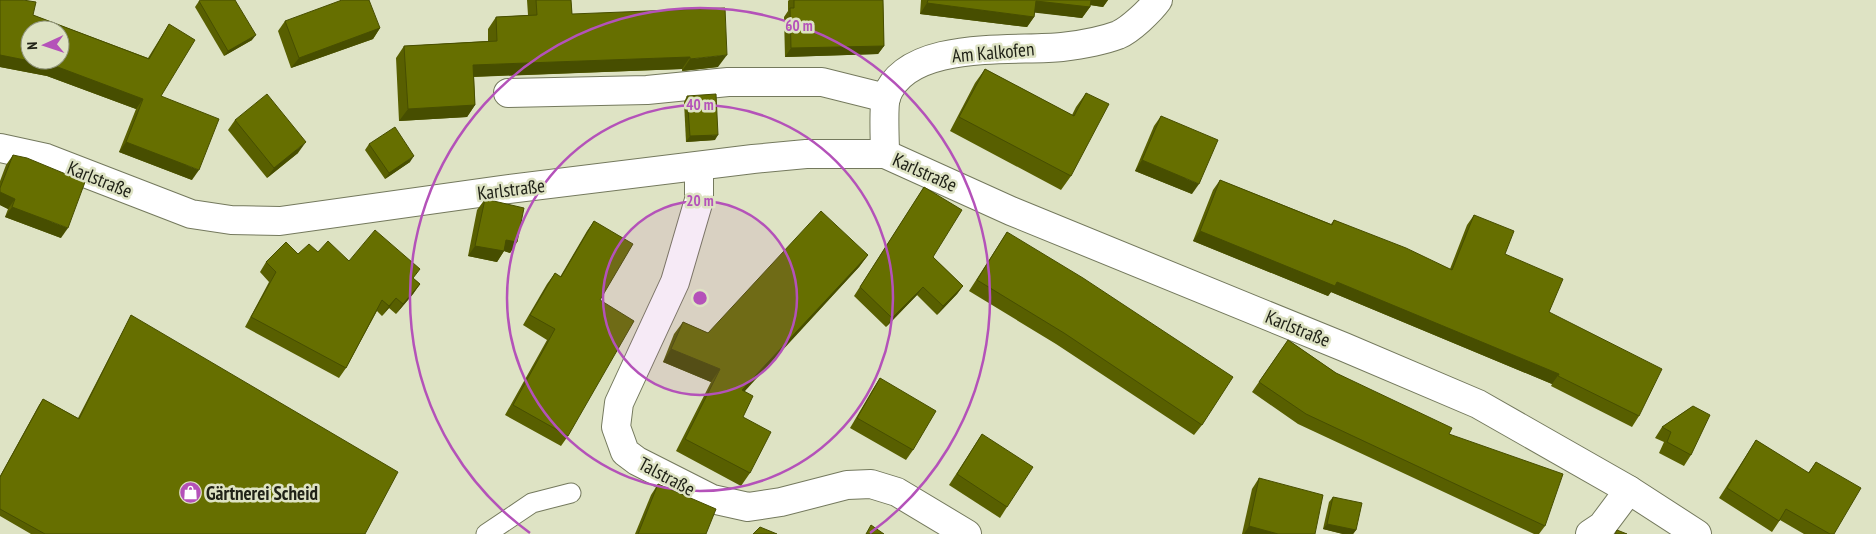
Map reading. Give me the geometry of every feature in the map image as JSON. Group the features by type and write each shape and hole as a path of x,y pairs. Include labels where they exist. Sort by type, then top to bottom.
{"street":[{"name":"Am Kalkofen","path":"886,98 904,72 934,57 988,50 1064,47 1119,34 1151,9 1158,0"},
{"path":"508,94 647,90 728,82 822,82 886,98 885,154"},
{"name":"Karlstraße","path":"0,148 46,158 191,214 231,220 280,221 502,190 806,154 885,154 1011,211 1478,404 1629,490 1697,534"},
{"name":"Talstraße","path":"699,167 699,200 675,282 619,403 616,427 626,452 637,461 712,499 748,507 781,502 847,485 871,484 897,492 967,534"},
{"path":"1590,534 1602,526 1629,490"}],"lane":[{"path":"486,534 532,503 571,494"}],"building":[{"path":"0,0 36,2 33,15 46,20 20,20 20,59 0,55"},
{"path":"235,0 256,35 228,51 199,1"},
{"path":"342,0 369,0 380,28 299,58 285,21"},
{"path":"536,0 571,0 572,14 725,8 727,55 690,59 690,57 473,65 475,105 408,109 404,46 497,41 496,17 537,15"},
{"path":"794,0 883,0 884,46 791,48 790,8 794,8"},
{"path":"928,0 1091,0 1090,7 1036,1 1034,17 927,3"},
{"path":"169,24 195,40 161,96 219,119 199,170 126,142 143,99 66,70 70,70 70,29 149,59"},
{"path":"985,69 1074,116 1086,93 1109,104 1071,176 959,117"},
{"path":"267,94 306,142 274,168 235,120"},
{"path":"716,94 718,135 690,136 687,96"},
{"path":"1161,116 1218,140 1199,184 1142,160"},
{"path":"395,127 414,156 389,173 369,144"},
{"path":"13,155 27,158 85,182 68,228 12,207 15,199 0,192"},
{"path":"1220,180 1332,225 1334,220 1406,248 1452,270 1474,215 1514,231 1505,254 1563,279 1549,312 1662,369 1639,416 1558,376 1559,374 1337,282 1335,286 1200,231"},
{"path":"924,187 962,210 933,257 963,286 943,306 923,287 892,318 860,287"},
{"path":"485,199 524,208 517,242 506,240 504,251 475,246"},
{"path":"821,211 868,255 742,390 753,396 743,417 771,432 750,473 685,439 720,369 671,349 683,322 708,333"},
{"path":"594,221 633,244 600,300 634,321 568,436 513,405 555,329 530,315 555,273 561,277"},
{"path":"375,230 420,269 413,278 420,284 403,304 396,298 389,306 382,300 346,368 251,317 276,272 266,262 286,242 298,254 309,244 318,252 328,241 349,261"},
{"path":"1007,232 1083,278 1233,377 1202,425 1064,333 977,280"},
{"path":"131,315 398,472 365,534 45,534 0,509 0,477 43,399 79,419"},
{"path":"1288,340 1336,373 1452,428 1449,434 1563,474 1545,526 1306,414 1259,382"},
{"path":"880,378 936,411 913,450 857,418"},
{"path":"1693,406 1710,415 1691,455 1667,442 1671,432 1662,427"},
{"path":"982,434 1033,467 1007,507 957,474"},
{"path":"1756,440 1809,473 1816,462 1861,488 1834,534 1830,534 1786,509 1779,521 1727,488"},
{"path":"1259,478 1323,495 1315,534 1278,534 1249,526"},
{"path":"658,484 716,509 706,534 638,534"},
{"path":"1333,497 1362,503 1356,530 1327,524"},
{"path":"871,525 884,534 866,534"},
{"path":"760,527 777,534 753,534"},
{"path":"1617,530 1627,534 1615,534"}],"place":[{"name":"Gärtnerei Scheid","path":"190,493"}]}
